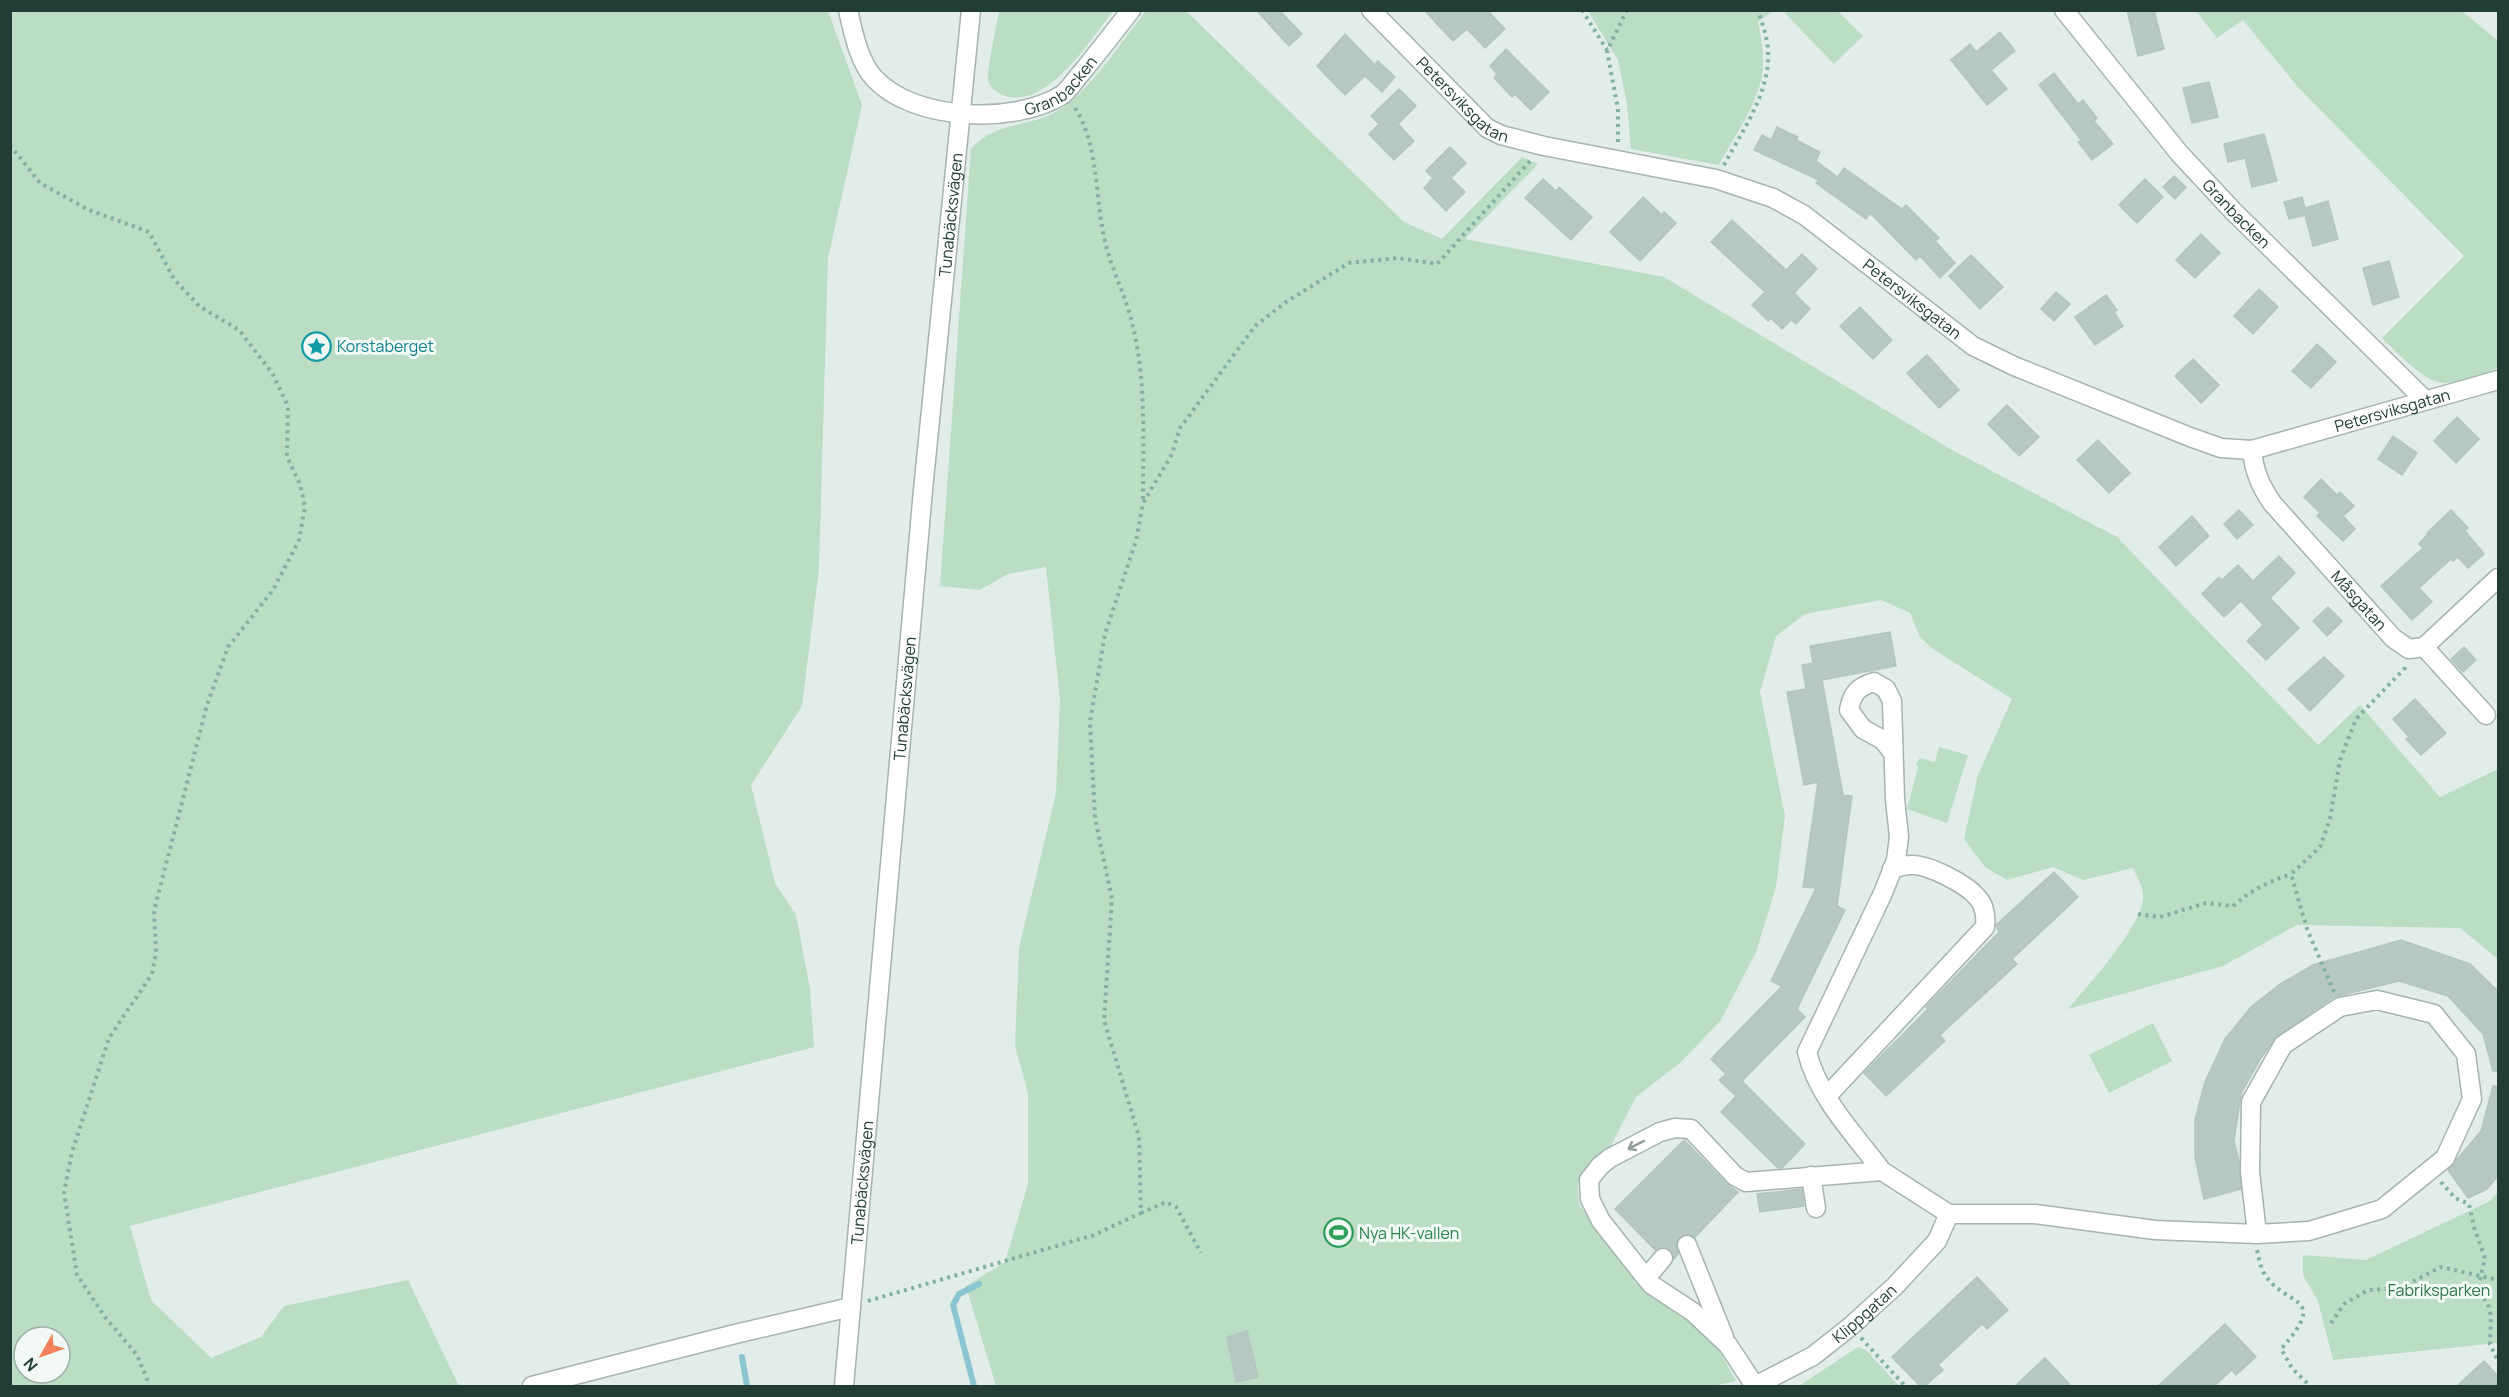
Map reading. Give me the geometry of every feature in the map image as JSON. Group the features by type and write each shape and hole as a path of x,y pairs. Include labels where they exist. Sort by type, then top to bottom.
{"street":[{"name":"Granbacken","path":"848,10 861,55 872,76 888,91 934,110 962,114 1011,112 1041,106 1064,93 1131,10"},
{"name":"Tunabäcksvägen","path":"844,1386 923,490 971,10"},
{"name":"Petersviksgatan","path":"1371,10 1487,128 1501,135 1544,146 1716,179 1773,198 1804,215 1973,346 2014,366 2221,448 2252,450 2499,380"},
{"name":"Granbacken","path":"2064,10 2178,153 2233,211 2425,400"},
{"name":"Måsgatan","path":"2252,450 2254,470 2260,487 2272,503 2393,638 2416,648 2486,715"},
{"path":"2416,648 2499,578"},
{"path":"1893,753 1899,837 1892,869 1883,893 1807,1052 1812,1071 1827,1096 1882,1171 1949,1214 2035,1214 2155,1230 2257,1234 2309,1231 2382,1209 2445,1158 2472,1099 2466,1054 2434,1014 2377,1000 2340,1007 2283,1045 2251,1102 2250,1173 2257,1234"},
{"path":"1827,1096 1985,927 1986,916 1978,897 1960,883 1938,872 1912,864 1892,869"},
{"path":"1728,1345 1693,1312 1652,1285 1601,1221 1590,1198 1589,1180 1600,1166 1610,1158 1660,1132 1675,1128 1691,1129 1735,1176 1746,1182 1882,1171"},
{"path":"1810,1176 1816,1208"},
{"name":"Klippgatan","path":"1755,1386 1813,1356 1851,1326 1895,1286 1937,1241 1949,1214"},
{"path":"1687,1245 1728,1345 1755,1386"},
{"path":"1640,1272 1663,1258"},
{"path":"532,1386 851,1307"}],"path":[{"path":"1582,10 1607,51 1618,109 1617,159"},
{"path":"1607,51 1627,10"},
{"path":"1716,179 1756,105 1766,78 1768,50 1758,10"},
{"path":"1064,93 1077,110 1088,135 1107,254 1132,327 1142,397 1143,502 1136,541 1105,634 1090,722 1095,818 1112,898 1104,1020 1139,1137 1141,1213"},
{"path":"10,145 40,183 89,210 149,232 174,279 199,306 239,330 272,373 288,406 287,457 300,484 305,507 299,540 273,590 228,647 207,705 154,911 156,952 152,974 109,1038 72,1152 64,1192 77,1275 105,1317 137,1354 147,1379 146,1386"},
{"path":"1143,502 1172,454 1180,428 1255,326 1286,302 1349,263 1398,258 1437,264 1544,146"},
{"path":"2138,914 2160,917 2206,903 2233,906 2249,892 2291,874 2320,847 2330,819 2340,760 2356,719 2405,668 2416,648"},
{"path":"2291,874 2307,929 2340,1007"},
{"path":"2433,1168 2455,1198 2469,1204 2485,1258 2479,1284 2491,1316 2490,1344 2499,1361"},
{"path":"851,1307 1094,1235 1166,1202 1176,1207 1201,1253"},
{"path":"2259,1261 2268,1278 2299,1301 2303,1311 2302,1322 2281,1350 2292,1368 2310,1386"},
{"path":"2331,1323 2344,1304 2368,1290 2400,1288 2441,1267 2499,1280"},
{"path":"1851,1326 1905,1386"}],"green space":[{"path":"999,10 1113,11 1066,70 1035,93 1019,97 1000,94 993,89 988,79"},
{"path":"1788,10 1838,11 1863,36 1834,64 1785,13"},
{"path":"10,11 828,11 862,105 828,258 819,568 802,706 751,785 775,883 796,915 810,989 814,1047 130,1226 151,1300 211,1358 261,1337 284,1306 408,1280 459,1386 11,1386"},
{"path":"1146,11 1186,11 1404,222 1442,239 1522,157 1538,164 1465,239 1664,277 1952,450 2117,537 2318,745 2360,705 2440,797 2498,769 2498,959 2460,928 2297,925 2223,966 2068,1009 2114,954 2136,920 2142,906 2143,894 2133,868 2083,880 2053,867 2007,880 1985,867 1964,839 1978,775 2012,699 1933,649 1920,637 1910,613 1881,600 1805,614 1776,636 1760,692 1785,816 1776,887 1756,952 1721,1020 1680,1063 1636,1097 1605,1157 1588,1165 1578,1183 1579,1205 1631,1268 1634,1282 1692,1324 1720,1352 1736,1381 1712,1386 996,1386 966,1286 1005,1262 1028,1184 1028,1094 1015,1045 1019,948 1056,793 1060,699 1046,567 1008,574 980,590 940,586 971,149 981,139 992,133 1051,115 1074,99 1096,76"},
{"path":"1588,11 1773,11 1758,22 1763,68 1757,92 1746,118 1719,165 1631,149 1627,103 1618,60"},
{"path":"2196,11 2462,11 2498,41 2498,368 2457,382 2435,381 2411,365 2382,338 2464,256 2297,86 2243,20 2217,38"},
{"path":"1939,747 1968,755 1947,823 1907,809 1918,768 1916,764 1920,758 1935,762"},
{"path":"2153,1023 2172,1061 2109,1093 2089,1055"},
{"name":"Fabriksparken","path":"2498,1192 2498,1343 2333,1360 2318,1301 2303,1275 2303,1255 2366,1260 2490,1201"},
{"path":"1858,1347 1866,1350 1899,1386 1799,1386"}],"building":[{"path":"1256,10 1279,10 1302,34 1289,46"},
{"path":"1424,10 1487,10 1505,29 1485,48 1467,29 1453,41"},
{"path":"2127,10 2154,10 2164,49 2138,56"},
{"path":"2000,32 2015,51 1991,70 2007,89 1987,105 1951,60 1970,44 1976,52"},
{"path":"1345,34 1375,65 1378,61 1395,77 1382,92 1365,76 1345,95 1317,66"},
{"path":"1506,49 1549,92 1531,110 1515,94 1512,97 1494,78 1497,74 1490,66"},
{"path":"2054,73 2078,104 2083,100 2097,118 2094,121 2113,144 2092,160 2078,142 2081,140 2039,85"},
{"path":"2209,82 2218,117 2192,123 2183,88"},
{"path":"1399,89 1416,106 1398,124 1414,141 1394,160 1369,134 1379,124 1371,116"},
{"path":"1777,127 1798,137 1796,140 1820,152 1816,161 1838,177 1844,168 1902,209 1906,205 1939,238 1935,241 1955,263 1940,278 1920,256 1916,260 1870,213 1866,219 1816,183 1819,180 1754,150 1762,135 1771,140"},
{"path":"2264,134 2277,181 2252,187 2245,158 2228,162 2224,144"},
{"path":"1450,147 1466,163 1451,178 1465,192 1446,211 1424,188 1433,178 1426,171"},
{"path":"2174,176 2186,187 2175,199 2163,187"},
{"path":"1543,179 1556,191 1559,187 1592,217 1571,240 1525,198"},
{"path":"2145,179 2163,197 2137,223 2119,205"},
{"path":"1643,197 1662,215 1664,212 1676,223 1640,261 1610,232"},
{"path":"2302,197 2305,208 2328,201 2338,239 2313,246 2305,215 2289,219 2284,202"},
{"path":"1732,220 1786,270 1802,254 1817,269 1794,293 1810,309 1796,324 1791,320 1782,329 1771,318 1768,321 1752,305 1765,292 1711,242"},
{"path":"2201,234 2220,253 2195,278 2176,260"},
{"path":"1971,255 2003,287 1980,309 1949,276"},
{"path":"2389,261 2399,297 2373,305 2363,268"},
{"path":"2259,289 2278,307 2253,334 2234,316"},
{"path":"2056,292 2070,304 2054,321 2041,309"},
{"path":"2106,295 2117,310 2114,312 2123,326 2095,345 2075,317"},
{"path":"1860,307 1892,340 1873,359 1840,326"},
{"path":"2317,344 2336,362 2311,388 2292,371"},
{"path":"1927,355 1959,390 1939,408 1907,373"},
{"path":"2193,359 2219,385 2201,403 2175,376"},
{"path":"2007,405 2039,437 2019,456 1988,424"},
{"path":"2457,417 2479,439 2456,463 2434,441"},
{"path":"2393,436 2417,453 2402,475 2378,459"},
{"path":"2098,440 2130,473 2109,493 2077,460"},
{"path":"2321,479 2337,495 2340,492 2354,506 2343,516 2355,529 2343,541 2317,516 2320,513 2304,497"},
{"path":"2239,510 2253,525 2237,539 2224,524"},
{"path":"2451,510 2468,528 2465,531 2484,554 2468,568 2458,557 2453,561 2451,559 2419,588 2432,602 2412,620 2381,586 2423,548 2419,544 2427,533"},
{"path":"2192,516 2209,536 2176,566 2159,547"},
{"path":"2279,556 2295,573 2270,598 2299,628 2266,660 2247,641 2263,625 2241,601 2224,617 2202,594 2219,577 2222,580 2238,565 2253,581"},
{"path":"2328,607 2342,621 2327,636 2313,621"},
{"path":"1890,632 1896,666 1822,680 1843,795 1852,796 1837,906 1845,910 1797,1009 1805,1017 1742,1081 1805,1144 1782,1168 1778,1168 1721,1112 1736,1096 1719,1080 1726,1074 1711,1059 1782,986 1771,981 1816,888 1803,887 1818,782 1804,785 1787,692 1806,689 1802,665 1813,663 1810,646"},
{"path":"2464,647 2476,660 2463,672 2451,659"},
{"path":"2324,657 2344,676 2310,711 2288,689"},
{"path":"2415,699 2446,733 2421,755 2406,739 2409,737 2393,719"},
{"path":"2054,872 2078,897 2012,959 2017,964 1940,1035 1945,1041 1886,1096 1864,1073 1928,1009 1926,1007 1999,932 1996,925"},
{"path":"2401,940 2470,964 2499,992 2499,1071 2493,1071 2483,1034 2448,996 2399,981 2334,997 2277,1036 2261,1058 2242,1092 2240,1101 2234,1141 2239,1161 2241,1189 2204,1199 2195,1157 2195,1120 2205,1082 2225,1039 2251,1007 2280,984 2313,965"},
{"path":"2493,1086 2499,1087 2499,1175 2486,1190 2468,1198 2448,1170 2481,1131"},
{"path":"1684,1140 1727,1184 1738,1192 1695,1237 1688,1234 1679,1238 1676,1244 1678,1254 1674,1259 1671,1250 1666,1247 1655,1250 1615,1209"},
{"path":"1802,1189 1804,1206 1760,1212 1757,1194"},
{"path":"1977,1277 2008,1310 1987,1329 1982,1324 1938,1365 1943,1370 1925,1386 1920,1386 1892,1357"},
{"path":"2225,1324 2256,1357 2236,1375 2232,1370 2214,1386 2158,1386"},
{"path":"1247,1331 1258,1377 1236,1382 1227,1337"},
{"path":"2045,1358 2071,1386 2015,1386"},
{"path":"2484,1361 2499,1377 2499,1386 2457,1386"}],"waterway":[{"path":"974,1386 953,1305 959,1294 979,1284"},
{"path":"742,1357 747,1386"}],"place":[{"name":"Korstaberget","path":"316,346"},
{"name":"Nya HK-vallen","path":"1338,1233"}]}
